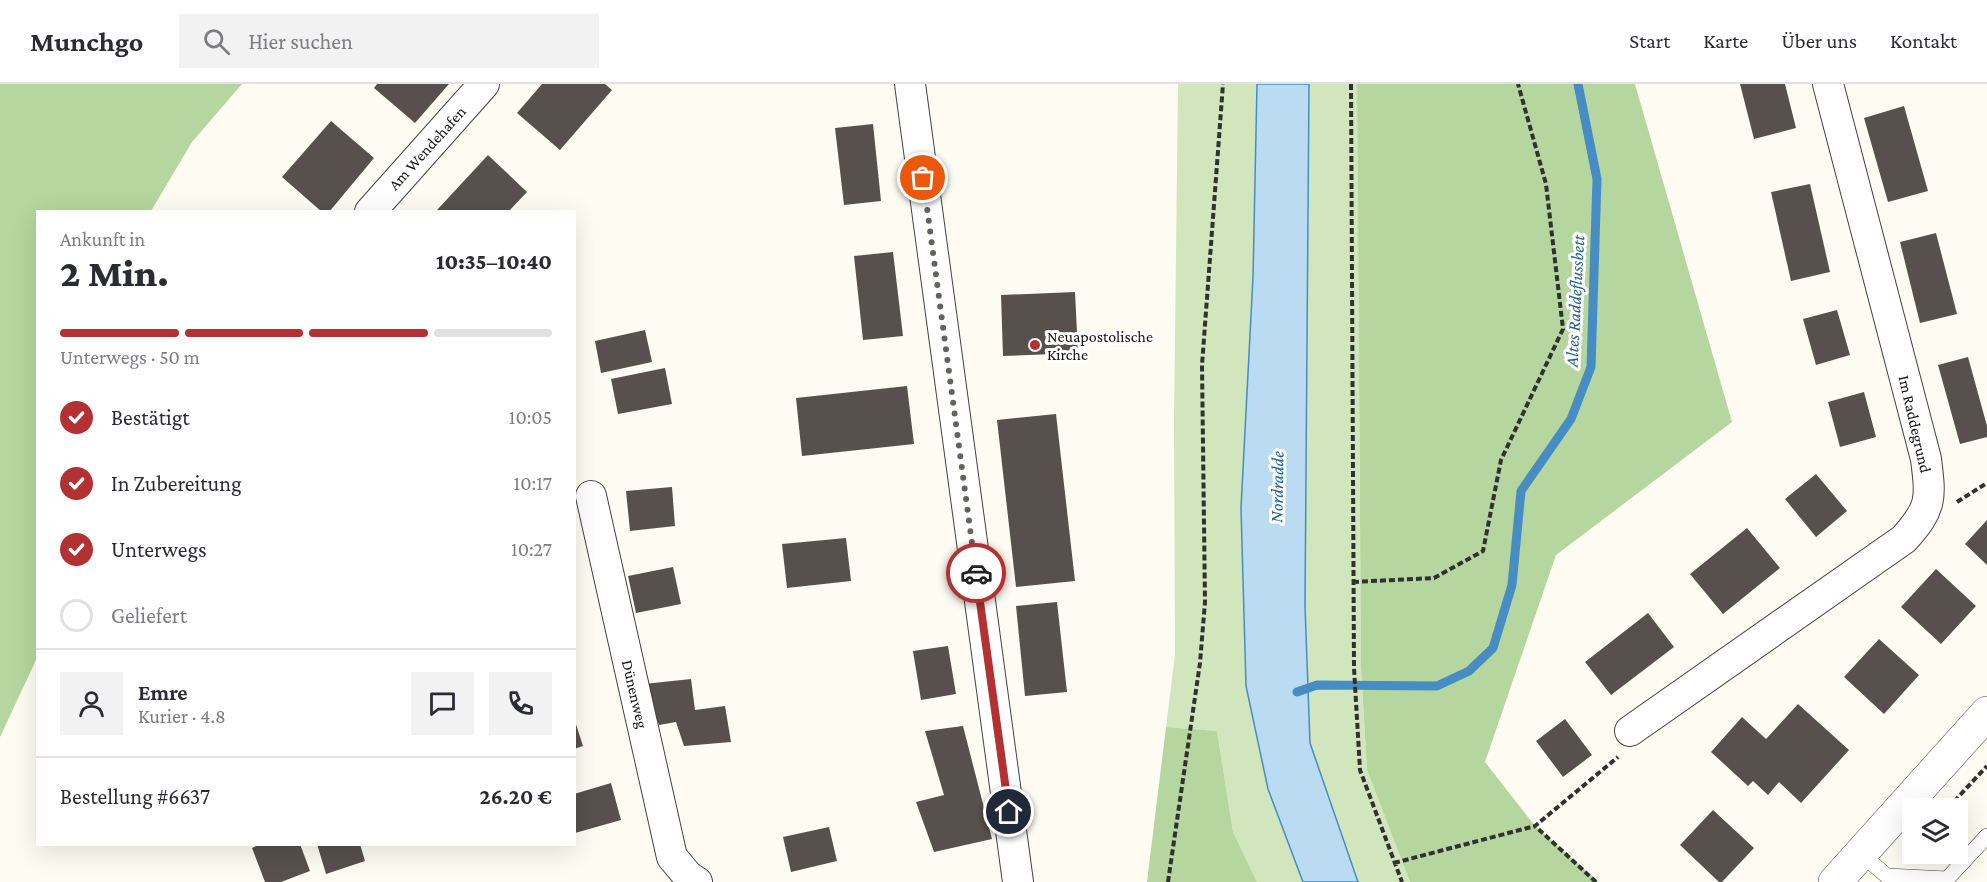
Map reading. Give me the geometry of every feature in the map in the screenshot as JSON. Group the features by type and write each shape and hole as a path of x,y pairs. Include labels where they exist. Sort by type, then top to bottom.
{"street":[{"name":"Am Wendehafen","path":"372,210 484,84"},
{"path":"910,84 1018,882"},
{"name":"Im Raddegrund","path":"1630,731 1904,539 1921,519 1931,494 1926,459 1827,84"},
{"name":"Dünenweg","path":"591,496 672,857 688,876 697,882"},
{"path":"1845,874 1987,713"}],"lane":[{"path":"1845,874 1948,881 1987,836"}],"path":[{"path":"1168,882 1200,663 1205,602 1202,365 1223,84"},
{"path":"1350,84 1354,673 1360,770 1401,882"},
{"path":"1353,582 1434,578 1484,550 1501,460 1563,329 1546,184 1518,84"},
{"path":"1394,863 1535,826 1619,756 1630,731"},
{"path":"1957,798 1987,766"},
{"path":"1535,826 1596,882"}],"green space":[{"path":"0,84 242,84 192,142 152,210 36,210 36,660 0,737"},
{"path":"1178,84 1257,84 1253,277 1268,789 1303,882 1257,882 1233,832 1217,731 1166,727 1175,654 1174,421"},
{"path":"1309,84 1357,84 1361,668 1367,770 1410,882 1358,882 1310,743 1305,606"},
{"path":"1357,84 1635,84 1732,422 1556,555 1485,762 1535,826 1599,882 1410,882 1367,770 1361,668"},
{"path":"1166,727 1217,731 1233,832 1257,882 1147,882"}],"water":[{"name":"Nordradde","path":"1257,84 1309,84 1305,606 1310,743 1358,882 1303,882 1268,789 1246,686 1241,508 1253,277"}],"building":[{"path":"377,84 449,84 415,123 374,88"},
{"path":"542,84 605,84 612,90 560,150 517,113"},
{"path":"1740,84 1785,84 1796,128 1754,139"},
{"path":"1904,106 1928,191 1888,202 1864,118"},
{"path":"331,121 374,158 331,210 320,210 282,177"},
{"path":"873,124 881,201 844,205 835,128"},
{"path":"488,155 527,192 510,210 437,210"},
{"path":"1810,184 1830,272 1791,281 1771,192"},
{"path":"1936,233 1957,314 1920,323 1900,242"},
{"path":"893,252 903,336 863,340 854,256"},
{"path":"1075,292 1078,353 1003,356 1001,295"},
{"path":"1837,310 1850,355 1816,365 1803,319"},
{"path":"645,330 652,362 601,373 595,341"},
{"path":"1968,357 1987,426 1987,437 1960,444 1938,365"},
{"path":"665,368 672,404 618,414 611,379"},
{"path":"907,386 914,444 802,456 796,398"},
{"path":"1864,392 1876,437 1840,447 1828,402"},
{"path":"1056,414 1075,581 1016,587 997,420"},
{"path":"1816,474 1847,511 1816,537 1785,499"},
{"path":"672,487 675,526 630,531 626,491"},
{"path":"1987,520 1987,565 1965,544"},
{"path":"1747,528 1780,568 1723,614 1690,574"},
{"path":"846,538 851,581 787,588 782,544"},
{"path":"673,567 681,604 636,613 628,576"},
{"path":"1936,569 1976,606 1941,644 1901,607"},
{"path":"1057,602 1067,692 1025,696 1016,606"},
{"path":"1648,613 1674,647 1611,695 1585,662"},
{"path":"1879,639 1919,675 1884,714 1844,677"},
{"path":"948,646 956,694 921,700 913,651"},
{"path":"691,679 695,710 725,706 731,742 684,746 676,722 659,725 644,684"},
{"path":"1798,704 1849,750 1801,803 1779,782 1768,795 1753,781 1748,786 1711,752 1742,717 1766,739"},
{"path":"1565,719 1592,755 1563,777 1536,741"},
{"path":"576,724 583,746 576,748"},
{"path":"963,726 992,839 934,852 916,802 944,795 925,731"},
{"path":"611,783 621,820 576,833 576,793"},
{"path":"1713,810 1754,848 1722,882 1719,882 1680,845"},
{"path":"829,827 837,861 791,872 783,837"},
{"path":"256,846 301,846 310,871 281,882 265,882 252,848"},
{"path":"318,846 361,846 365,861 326,874"}],"waterway":[{"name":"Altes Raddeflussbett","path":"1297,692 1317,685 1437,686 1469,671 1493,648 1512,585 1521,491 1571,419 1591,367 1597,179 1578,84"}],"way so far":[{"path":"923,178 976,573"}],"place":[{"name":"Neuapostolische Kirche","path":"1035,345"}],"route":[{"path":"976,573 1009,812"}]}
